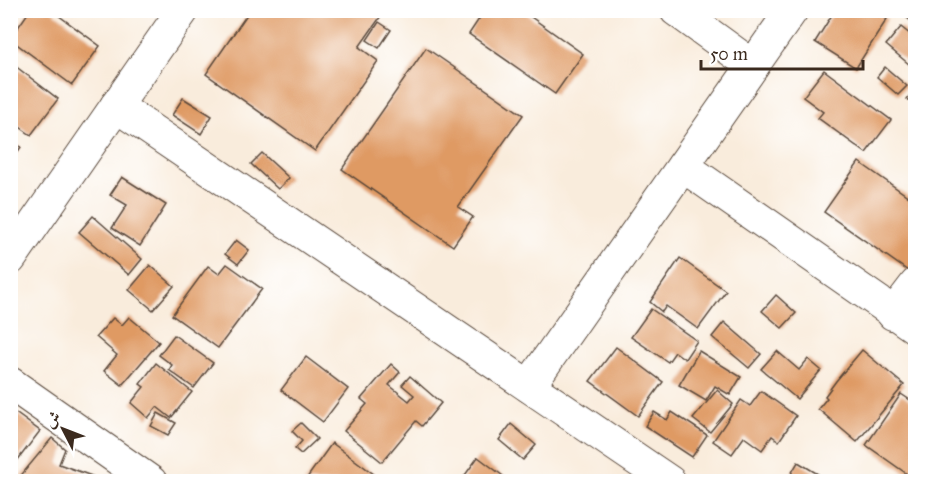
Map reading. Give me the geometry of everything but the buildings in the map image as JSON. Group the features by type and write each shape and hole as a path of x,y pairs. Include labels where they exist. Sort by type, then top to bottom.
{"street":[{"path":"10,259 183,10"},
{"path":"676,10 753,66"},
{"path":"529,386 792,10"},
{"path":"116,106 670,482"},
{"path":"683,166 904,321 915,284"},
{"path":"10,383 147,480"}]}
